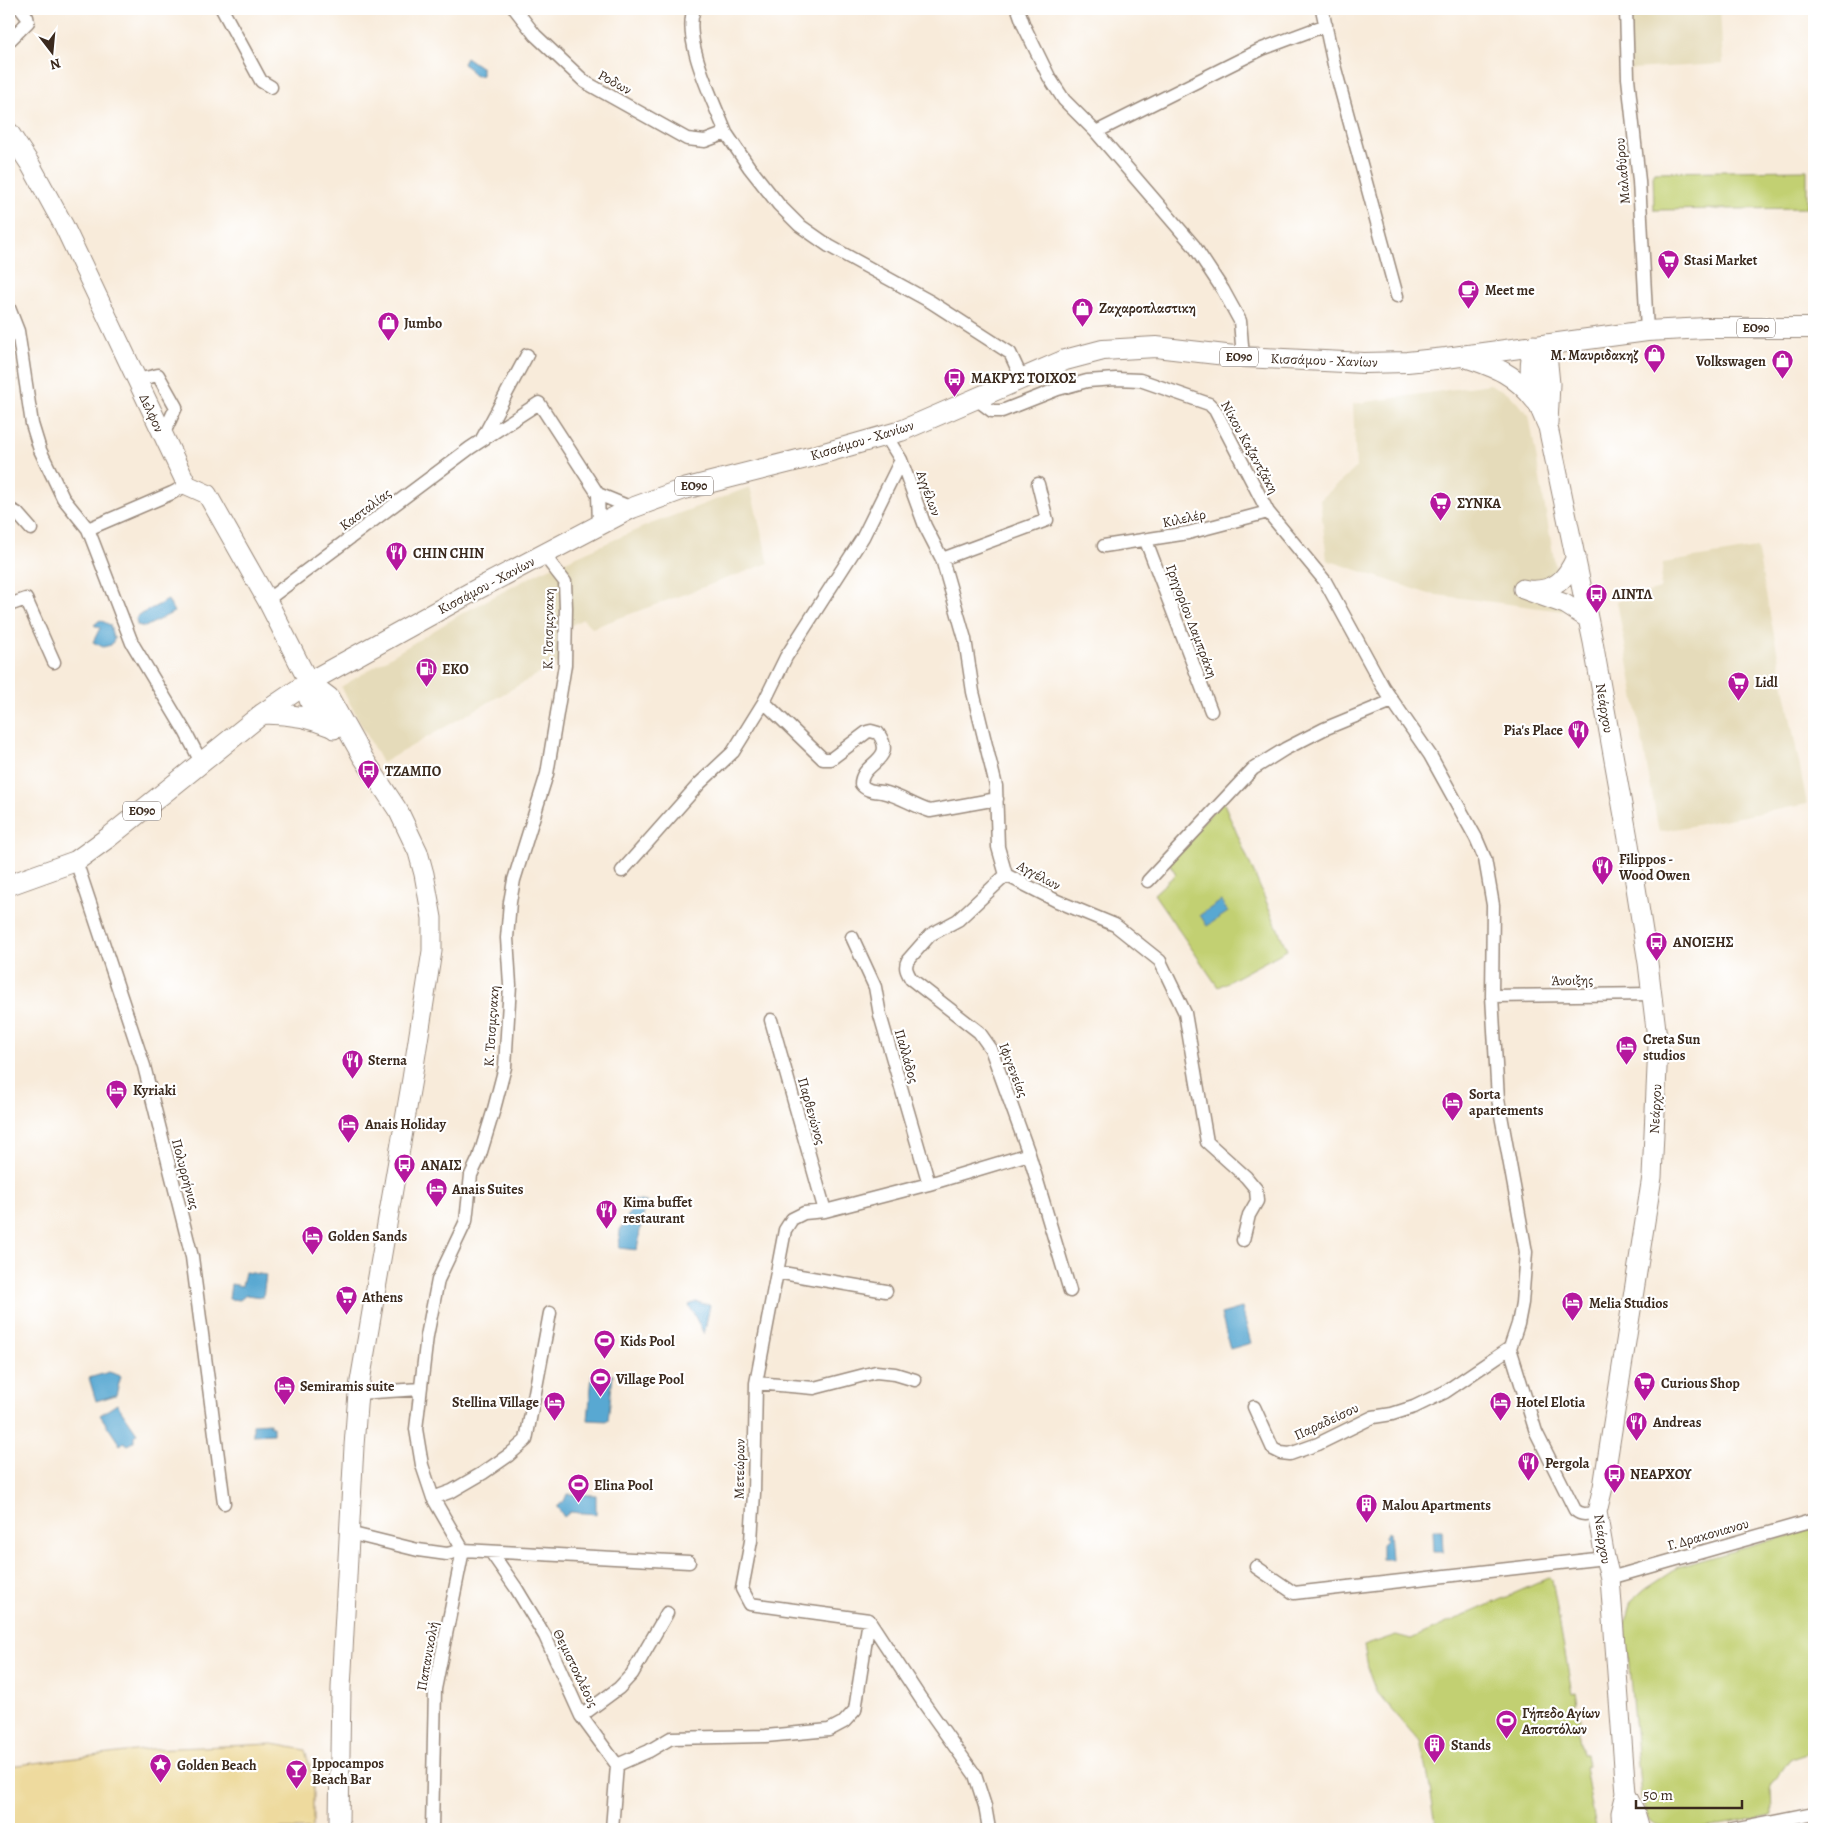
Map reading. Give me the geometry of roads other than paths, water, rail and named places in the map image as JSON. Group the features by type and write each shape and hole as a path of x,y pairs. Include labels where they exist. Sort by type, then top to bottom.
{"main road":[{"name":"Κισσάμου - Χανίων","path":"9,885 76,862 262,714 309,682 470,593 632,508 668,493 689,487 886,436 1065,360 1103,350 1156,347 1243,357 1364,363 1407,362 1647,331 1706,328 1814,328"},
{"path":"1463,356 1489,365 1510,376 1543,400"},
{"path":"262,714 306,717 330,726"}],"street":[{"path":"9,40 28,22 21,9"},
{"path":"222,9 261,81 271,87"},
{"name":"Ροδων","path":"515,9 536,36 585,82 687,139 705,142 724,134"},
{"path":"694,9 691,32 695,50 724,134 780,205 799,225 829,246 931,302 1010,353 1022,379"},
{"path":"1018,9 1024,26 1049,77 1064,100 1096,132 1194,246 1218,282 1240,321 1243,357"},
{"path":"1322,9 1334,64 1397,296"},
{"name":"Μαλαθύρου","path":"1626,9 1628,78 1639,181 1647,331"},
{"path":"1096,132 1262,49 1326,25"},
{"name":"Δελφον","path":"9,132 30,164 64,226 162,434 179,489"},
{"path":"9,308 18,331 32,424 40,450 63,498 88,529 132,643 186,733 201,762"},
{"name":"Νεάρχου","path":"1540,345 1529,360 1529,371 1543,400 1593,642 1629,844 1658,1046 1652,1177 1606,1468 1597,1512 1604,1558 1610,1578 1626,1794 1620,1813 1622,1829"},
{"name":"Κασταλίας","path":"481,442 527,355"},
{"name":"Νίκου Καζαντζάκη","path":"975,398 992,411 1002,411 1058,389 1087,381 1116,379 1140,380 1209,404 1215,410 1268,512 1325,581 1392,701 1430,756 1476,838 1485,859 1493,905 1492,996 1498,1099 1526,1252 1522,1303 1518,1324 1510,1348"},
{"name":"Κασταλίας","path":"267,600 481,442 539,403 598,494"},
{"name":"Αγγέλων","path":"886,436 901,460 925,526 942,559 964,639 973,692 996,786 998,846 1006,875 1057,902 1115,925 1160,961 1185,1013 1207,1142 1246,1177 1256,1189 1257,1201 1249,1215 1243,1240"},
{"path":"622,871 700,783 733,752 764,702 786,657 863,537 901,460"},
{"path":"942,559 1047,520 1038,484"},
{"path":"88,529 179,489 207,494 267,600 309,682 329,697 362,756 393,802 418,852 428,891 432,918 432,951 414,1071 358,1392 341,1688 339,1822 342,1829"},
{"path":"599,526 598,494 632,508"},
{"path":"9,510 17,513 31,529"},
{"name":"Κιλελέρ","path":"1104,546 1188,533 1268,512"},
{"name":"Γρηγορίου Λαμπράκη","path":"1146,541 1211,711"},
{"name":"Κ. Τσισμςνακη","path":"463,1550 433,1498 422,1464 416,1429 427,1336 438,1280 466,1221 471,1175 479,1158 492,1117 505,1067 510,985 507,938 510,902 514,880 546,774 565,665 565,582 544,555"},
{"path":"1576,557 1570,570 1560,582 1538,590 1524,589 1565,604 1587,618"},
{"path":"9,604 26,599 54,662"},
{"path":"309,682 308,697 311,705 362,756"},
{"path":"1148,881 1253,769 1316,733 1392,701"},
{"path":"764,702 823,759 831,759 867,732 878,733 884,749 882,755 862,777 861,784 868,790 889,794 930,811 997,799"},
{"name":"Πολυρρήνιας","path":"76,862 144,1066 192,1257 224,1503"},
{"name":"Ιφιγενείας","path":"1006,875 958,920 930,935 906,965 911,979 979,1032 991,1049 1029,1154 1070,1291"},
{"name":"Παλλάδος","path":"852,937 875,986 880,1015 929,1184"},
{"name":"Άνοιξης","path":"1492,996 1652,994"},
{"name":"Παρθενώνος","path":"771,1020 825,1211"},
{"name":"Μετεώρων","path":"869,1620 750,1604 742,1589 751,1541 756,1383 785,1230 792,1219 804,1213 825,1211 929,1184 1029,1154"},
{"path":"777,1272 886,1291"},
{"path":"433,1498 452,1491 483,1473 509,1455 526,1440 550,1313"},
{"path":"1510,1348 1536,1432 1575,1510 1586,1515 1597,1512"},
{"name":"Παραδείσου","path":"1254,1407 1273,1449 1281,1453 1290,1454 1318,1444 1373,1417 1392,1414 1414,1407 1445,1392 1510,1348"},
{"path":"756,1383 814,1388 876,1372 895,1374 915,1380"},
{"path":"358,1392 420,1389"},
{"name":"Γ. Δρακονιανου","path":"1610,1578 1814,1520"},
{"path":"349,1534 418,1550 447,1554 463,1550 689,1562"},
{"name":"Παπανικολή","path":"432,1829 434,1689 463,1550"},
{"name":"Θεμιστοκλέους","path":"492,1552 545,1636 581,1716 617,1765"},
{"path":"1256,1567 1294,1593 1604,1558"},
{"path":"581,1716 618,1688 632,1674 667,1613"},
{"path":"612,1829 617,1765 649,1751 671,1738 766,1736 829,1730 844,1722 855,1710 869,1620"},
{"path":"869,1620 920,1699 975,1775 985,1806 989,1829"},
{"name":"Νεάρχου","path":"1626,1794 1635,1812 1640,1829"},
{"path":"1733,1829 1814,1813"}],"water":[{"path":"466,57 482,68 482,75 472,74 470,69 463,64"},
{"path":"168,600 174,612 145,627 137,625 136,619 139,615"},
{"path":"100,620 110,625 113,637 115,638 111,645 103,647 93,642 100,628 94,625"},
{"path":"1221,901 1228,912 1207,926 1200,915"},
{"path":"633,1200 647,1202 637,1250 619,1248 620,1230 629,1214"},
{"path":"245,1272 266,1275 263,1297 246,1295 240,1300 229,1299 231,1284 242,1286"},
{"path":"696,1302 710,1305 704,1334 689,1305"},
{"path":"1242,1308 1251,1343 1230,1349 1221,1314"},
{"path":"109,1372 121,1376 116,1395 96,1401 89,1378"},
{"name":"Village Pool","path":"592,1375 613,1375 608,1421 588,1420"},
{"path":"117,1404 137,1433 134,1436 134,1442 128,1445 124,1442 120,1445 100,1415"},
{"path":"270,1423 270,1426 273,1426 273,1434 253,1435 253,1424"},
{"name":"Elina Pool","path":"567,1494 596,1495 596,1514 570,1512 564,1517 557,1507 564,1501"},
{"path":"1433,1530 1442,1530 1443,1552 1434,1552"},
{"path":"1389,1531 1391,1559 1382,1559 1382,1544 1386,1540 1385,1536"}],"place":[{"name":"Stasi Market","path":"1668,279"},
{"name":"Meet me","path":"1469,309"},
{"name":"Ζαχαροπλαστικη","path":"1083,327"},
{"name":"Jumbo","path":"388,342"},
{"name":"Μ. Μαυριδακηζ","path":"1654,374"},
{"name":"Volkswagen","path":"1782,380"},
{"name":"ΜΑΚΡΥΣ ΤΟΙΧΟΣ","path":"955,397"},
{"name":"ΣΥΝΚΑ","path":"1441,522"},
{"name":"CHIN CHIN","path":"397,572"},
{"name":"ΛΙΝΤΛ","path":"1596,613"},
{"name":"EKO","path":"426,688"},
{"name":"Lidl","path":"1739,701"},
{"name":"Pia's Place","path":"1579,749"},
{"name":"ΤΖΑΜΠΟ","path":"369,790"},
{"name":"Filippos - Wood Owen","path":"1603,886"},
{"name":"ΑΝΟΙΞΗΣ","path":"1657,961"},
{"name":"Creta Sun studios","path":"1627,1066"},
{"name":"Sterna","path":"352,1079"},
{"name":"Kyriaki","path":"117,1109"},
{"name":"Sorta apartements","path":"1453,1121"},
{"name":"Anais Holiday","path":"349,1143"},
{"name":"ΑΝΑΙΣ","path":"405,1184"},
{"name":"Anais Suites","path":"436,1208"},
{"name":"Kima buffet restaurant","path":"607,1229"},
{"name":"Golden Sands","path":"312,1255"},
{"name":"Athens","path":"346,1316"},
{"name":"Melia Studios","path":"1573,1322"},
{"name":"Kids Pool","path":"604,1360"},
{"name":"Village Pool","path":"600,1398"},
{"name":"Curious Shop","path":"1645,1402"},
{"name":"Semiramis suite","path":"284,1405"},
{"name":"Stellina Village","path":"555,1421"},
{"name":"Hotel Elotia","path":"1500,1421"},
{"name":"Andreas","path":"1637,1441"},
{"name":"Pergola","path":"1529,1482"},
{"name":"ΝΕΑΡΧΟΥ","path":"1614,1493"},
{"name":"Elina Pool","path":"578,1504"},
{"name":"Malou Apartments","path":"1366,1524"},
{"name":"Γήπεδο Αγίων Αποστόλων","path":"1506,1740"},
{"name":"Stands","path":"1435,1764"},
{"name":"Golden Beach","path":"161,1784"},
{"name":"Ippocampos Beach Bar","path":"296,1790"}]}
